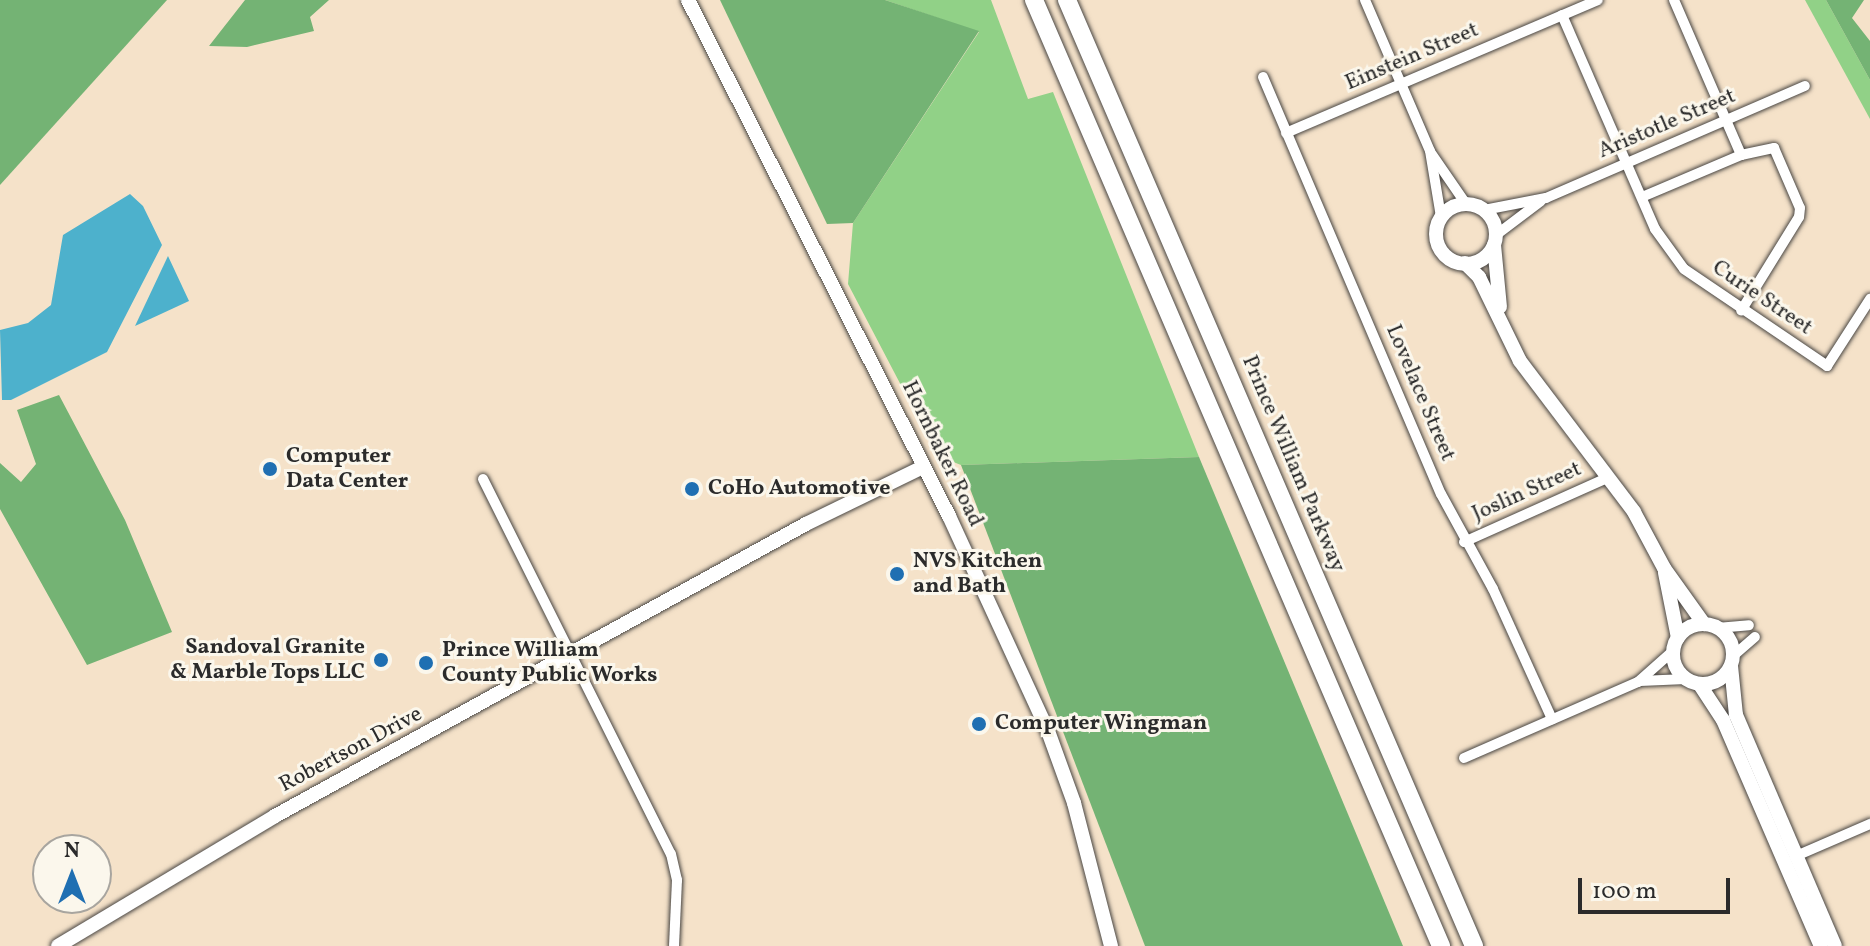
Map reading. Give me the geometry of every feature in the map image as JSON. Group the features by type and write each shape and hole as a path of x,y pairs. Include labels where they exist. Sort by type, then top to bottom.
{"highway":[{"path":"1034,0 1441,946"},
{"name":"Prince William Parkway","path":"1067,0 1474,946"}],"street":[{"name":"Hornbaker Road","path":"688,0 923,467 1064,772 1111,946"},
{"path":"1365,0 1430,151 1466,204 1484,210 1495,240 1502,324"},
{"name":"Einstein Street","path":"1286,133 1598,0"},
{"path":"1674,0 1741,155"},
{"name":"Curie Street","path":"1562,15 1655,229 1684,269 1741,311 1827,366 1870,299"},
{"name":"Lovelace Street","path":"1263,77 1464,542 1493,589 1552,719"},
{"name":"Aristotle Street","path":"1484,210 1546,198 1805,86"},
{"path":"1642,197 1741,155 1774,148 1800,208 1789,237 1741,311"},
{"path":"1430,151 1441,217 1439,246 1452,260 1465,263 1481,259 1495,240"},
{"name":"Aristotle Street","path":"1495,240 1546,198"},
{"path":"1441,217 1466,204"},
{"path":"1465,263 1479,277 1520,361 1634,512 1664,568 1710,626 1727,636 1736,715 1835,946"},
{"name":"Robertson Drive","path":"58,946 275,816 575,654 806,524 923,467"},
{"name":"Joslin Street","path":"1464,542 1607,478"},
{"path":"483,479 575,654 671,854 677,880 674,946"},
{"path":"1664,568 1677,670 1693,682 1723,720 1821,946"},
{"path":"1464,758 1638,682 1689,627 1749,625"},
{"path":"1638,682 1719,680 1755,637"},
{"path":"1796,856 1870,824"}],"green space":[{"path":"0,0 167,0 0,185"},
{"path":"245,0 329,0 310,17 314,31 247,47 209,46"},
{"path":"720,0 885,0 979,31 853,223 827,224"},
{"path":"885,0 991,0 1028,99 1053,92 1199,457 961,465 938,456 848,284 853,223 979,32"},
{"path":"1805,0 1826,0 1870,80 1870,119"},
{"path":"1826,0 1864,0 1852,18 1870,41 1870,80"},
{"path":"59,395 125,520 172,632 87,665 0,509 0,463 21,482 36,464 17,410"},
{"path":"1199,457 1403,946 1145,946 961,465"}],"water":[{"path":"130,194 143,206 162,245 107,352 11,400 2,400 0,330 28,323 51,305 63,235"},
{"path":"168,256 189,301 135,326"}],"place":[{"name":"Computer Data Center","path":"270,469"},
{"name":"CoHo Automotive","path":"692,489"},
{"name":"NVS Kitchen and Bath","path":"897,574"},
{"name":"Sandoval Granite & Marble Tops LLC","path":"381,660"},
{"name":"Prince William County Public Works","path":"426,663"},
{"name":"Computer Wingman","path":"979,724"}]}
